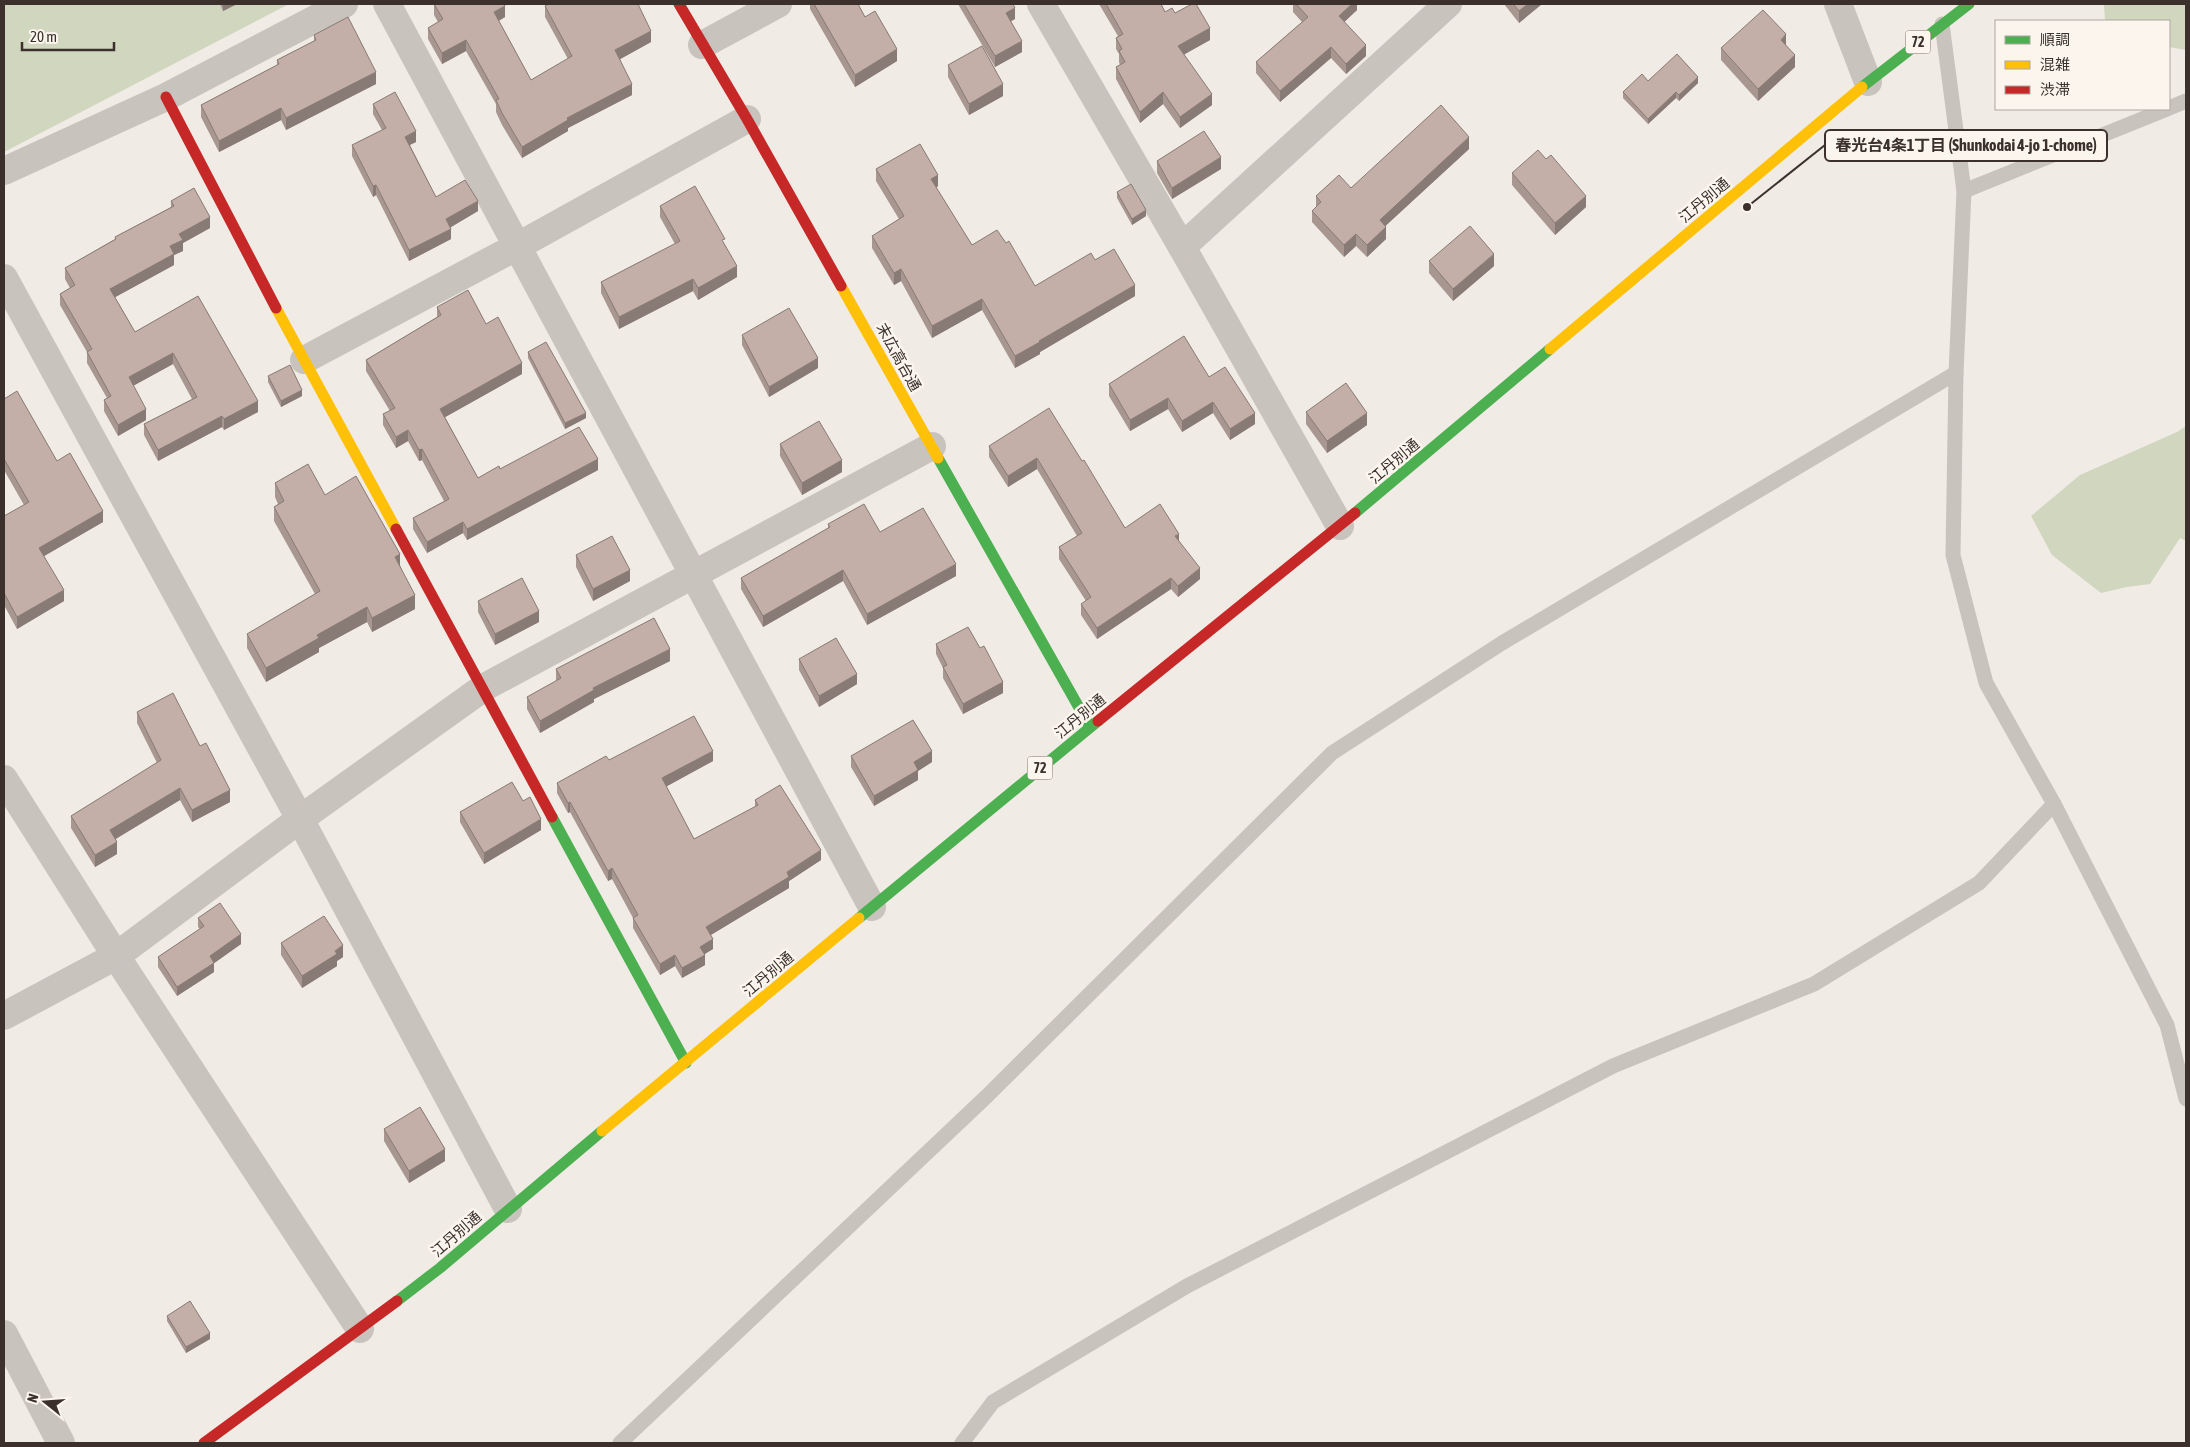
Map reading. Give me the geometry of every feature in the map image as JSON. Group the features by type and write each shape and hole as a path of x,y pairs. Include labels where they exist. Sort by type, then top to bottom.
{"main road":[{"name":"末広高台通","path":"679,4 747,119 1090,727"},
{"name":"江丹別通","path":"204,1443 360,1330 440,1268 508,1209 1090,727 1340,526 1868,82 1969,4"},
{"path":"166,97 304,360 686,1063"}],"street":[{"path":"4,171 166,97 344,4"},
{"path":"387,4 872,907"},
{"path":"702,45 778,4"},
{"path":"1041,4 1182,247 1340,526"},
{"path":"1182,247 1448,4"},
{"path":"1838,4 1868,82"},
{"path":"304,360 516,247 747,119"},
{"path":"4,278 300,819 508,1209"},
{"path":"4,1016 116,956 300,819 483,688 932,446"},
{"path":"4,779 116,956 360,1330"},
{"path":"4,1334 61,1443"}],"lane":[{"path":"1942,24 1964,191 1956,373 1953,555 1986,683 2054,804 2167,1025 2186,1098"},
{"path":"2170,107 2186,101"},
{"path":"1964,191 2163,110"},
{"path":"620,1443 987,1096 1332,753 1502,643 1956,373"},
{"path":"962,1443 993,1402 1187,1286 1613,1066 1814,984 1979,883 2054,804"}],"green space":[{"path":"4,4 289,4 4,152"},
{"path":"2104,4 2186,4 2186,50 2170,47 2170,20 2105,20"},
{"path":"2186,426 2186,541 2180,538 2150,584 2101,593 2052,555 2031,516 2080,475 2177,432"}],"building":[{"path":"434,4 504,4 505,6 494,12 531,80 572,56 545,6 549,4 638,4 651,31 615,50 632,84 567,118 568,120 522,147 502,113 496,100 499,99 466,40 442,53 428,28 443,19"},
{"path":"814,4 858,4 865,17 875,11 897,49 855,75"},
{"path":"964,4 1013,4 1015,8 1006,13 1022,41 995,56"},
{"path":"1106,4 1161,4 1165,12 1172,8 1175,13 1192,4 1196,4 1210,28 1178,46 1212,94 1180,117 1163,92 1140,112 1116,67 1125,62 1119,51 1122,49 1116,38 1123,34"},
{"path":"1296,4 1352,4 1339,16 1366,45 1346,64 1331,47 1280,91 1256,62 1308,17"},
{"path":"1513,4 1528,4 1519,11"},
{"path":"1763,10 1786,34 1781,40 1795,55 1758,89 1721,48"},
{"path":"348,17 376,72 286,118 281,108 219,141 201,105 279,64 277,60 316,40 314,35"},
{"path":"982,46 1003,84 969,104 948,65"},
{"path":"1677,54 1698,77 1679,95 1676,92 1648,119 1623,92 1642,74 1648,81"},
{"path":"395,92 416,131 405,137 436,197 465,180 478,201 446,219 451,229 409,250 376,185 373,186 352,145 386,128 373,104"},
{"path":"1441,105 1469,137 1380,220 1386,227 1367,245 1356,234 1344,245 1312,211 1321,202 1316,196 1339,175 1351,188"},
{"path":"1204,131 1221,157 1172,188 1157,161"},
{"path":"920,144 938,175 931,179 972,245 997,230 1006,243 1009,241 1035,286 1091,253 1095,260 1114,249 1135,285 1015,356 982,299 932,326 901,269 894,273 872,236 904,216 876,169"},
{"path":"1538,150 1546,159 1551,155 1586,196 1555,223 1512,173"},
{"path":"1131,184 1146,210 1132,219 1117,192"},
{"path":"695,186 725,239 722,240 737,266 698,288 693,279 619,317 601,282 680,241 660,206"},
{"path":"194,188 210,217 179,234 183,240 170,246 174,254 110,289 135,332 198,296 258,401 224,419 222,416 158,450 144,424 197,397 173,353 129,377 146,409 118,425 104,400 111,396 87,352 92,349 60,294 75,285 65,268 116,239 115,237 174,206 171,201"},
{"path":"1470,226 1494,254 1453,289 1429,261"},
{"path":"468,290 486,324 498,317 522,363 440,409 478,478 499,466 500,469 579,427 598,459 467,529 463,522 427,542 413,518 449,499 422,449 419,450 408,430 396,437 383,414 395,408 366,360 441,315 437,307"},
{"path":"789,308 818,358 769,387 742,335"},
{"path":"1184,336 1209,377 1225,367 1255,413 1230,429 1213,402 1182,421 1168,398 1130,420 1109,384"},
{"path":"546,342 586,413 565,423 528,352"},
{"path":"290,365 302,390 281,401 268,376"},
{"path":"1346,383 1367,413 1327,441 1306,412"},
{"path":"17,391 57,461 70,453 103,511 39,548 64,590 17,617 4,593 4,516 29,502 4,459 4,399"},
{"path":"1049,408 1082,461 1084,460 1125,528 1160,504 1179,534 1175,536 1200,568 1178,586 1171,578 1097,628 1081,604 1091,597 1059,547 1082,533 1037,458 1008,476 989,446"},
{"path":"819,421 842,460 802,483 780,444"},
{"path":"308,464 325,495 356,476 400,554 395,557 415,595 372,618 367,607 317,635 319,638 266,668 247,634 320,591 274,507 284,501 275,483"},
{"path":"864,504 880,532 923,508 956,564 867,614 843,570 763,616 741,578 830,527 828,524"},
{"path":"612,536 630,570 593,589 576,555"},
{"path":"522,578 539,611 495,634 478,601"},
{"path":"654,618 670,649 593,688 594,690 540,721 527,697 561,678 556,669"},
{"path":"968,627 980,648 984,646 1003,682 963,704 943,667 947,665 936,644"},
{"path":"836,638 857,674 819,696 799,659"},
{"path":"173,693 200,746 206,743 230,790 192,810 180,788 110,830 117,842 95,855 71,816 161,760 137,712"},
{"path":"694,716 713,751 662,778 694,839 758,805 755,800 780,785 821,850 787,872 789,877 706,927 713,939 700,947 705,955 682,968 675,955 660,964 633,918 638,915 612,868 608,871 570,802 568,803 557,783 606,756 609,760"},
{"path":"913,720 932,751 914,762 918,770 874,796 851,756"},
{"path":"512,782 523,801 530,797 541,819 484,853 460,812"},
{"path":"220,903 241,934 210,956 214,963 177,987 158,957 204,926 198,918"},
{"path":"324,916 343,945 335,951 337,954 302,976 281,943"},
{"path":"420,1107 445,1149 409,1171 384,1129"},
{"path":"190,1301 210,1333 186,1347 167,1316"}],"traffic: fast":[{"path":"1862,87 1969,4"},
{"path":"1355,513 1550,349"},
{"path":"938,458 1090,727"},
{"path":"859,918 1098,721"},
{"path":"552,817 686,1063"},
{"path":"397,1301 440,1268 602,1131"}],"traffic: slow":[{"path":"1550,349 1862,87"},
{"path":"841,286 938,458"},
{"path":"276,308 396,529"},
{"path":"602,1131 859,918"}],"traffic: jam":[{"path":"679,4 747,119 841,286"},
{"path":"166,97 276,308"},
{"path":"1098,721 1355,513"},
{"path":"396,529 552,817"},
{"path":"204,1443 397,1301"}],"place":[{"name":"春光台4条1丁目 (Shunkodai 4-jo 1-chome)","path":"1747,207"}]}
